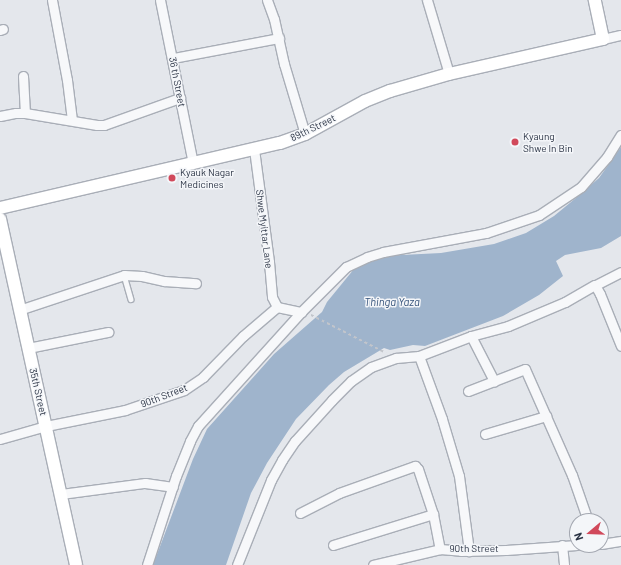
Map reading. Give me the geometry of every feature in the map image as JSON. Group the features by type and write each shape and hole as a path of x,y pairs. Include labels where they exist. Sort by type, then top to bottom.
{"main road":[{"path":"595,0 603,39"},
{"name":"89th Street","path":"0,208 280,143 305,134 377,96 449,74 603,39"},
{"name":"35th Street","path":"0,219 76,565"}],"street":[{"path":"52,0 67,80 72,120"},
{"name":"36 th Street","path":"160,0 173,58 193,164"},
{"path":"267,0 305,134"},
{"path":"427,0 449,74"},
{"name":"89th Street","path":"603,39 621,35"},
{"path":"173,58 279,38"},
{"path":"23,76 24,113"},
{"path":"0,116 24,113 104,125 180,98"},
{"path":"147,565 190,441 204,417 301,312 346,267 367,257 383,252 486,233 539,215 581,187 607,158 621,135"},
{"name":"Shwe Myittar Lane","path":"254,149 269,262 272,297 277,307"},
{"path":"237,565 271,480 282,460 300,436 346,386 371,367 396,358 419,356 471,336 508,326 565,302 621,272"},
{"path":"19,310 124,275 142,276 164,281 196,282"},
{"path":"595,285 621,346"},
{"path":"277,307 301,312"},
{"name":"90th Street","path":"0,439 46,426 124,410 184,390 203,377 243,336 277,307"},
{"path":"28,348 108,332"},
{"path":"471,336 494,381"},
{"path":"419,356 442,419 459,476 469,551"},
{"path":"468,391 525,369 572,475 585,513"},
{"path":"485,434 546,416"},
{"path":"300,513 339,494 411,466 415,466 418,468 433,514 440,549"},
{"path":"60,494 145,483 173,487"},
{"path":"334,545 433,514"},
{"path":"609,543 621,541"},
{"path":"562,545 564,565"},
{"name":"90th Street","path":"373,565 440,549 469,551 569,545"}],"lane":[{"path":"124,275 131,299"}],"path":[{"path":"316,317 382,350"}],"water":[{"name":"Thinga Yaza","path":"621,147 621,236 601,248 565,255 556,261 563,276 539,295 503,316 425,346 413,345 390,350 384,348 344,372 329,385 296,419 267,463 251,493 226,565 153,565 193,459 207,429 274,354 322,312 327,302 354,269 368,261 382,256 441,253 494,244 526,233 554,216 599,178"}],"place":[{"name":"Kyaung Shwe In Bin","path":"515,142"},
{"name":"Kyauk Nagar Medicines","path":"172,178"}]}
